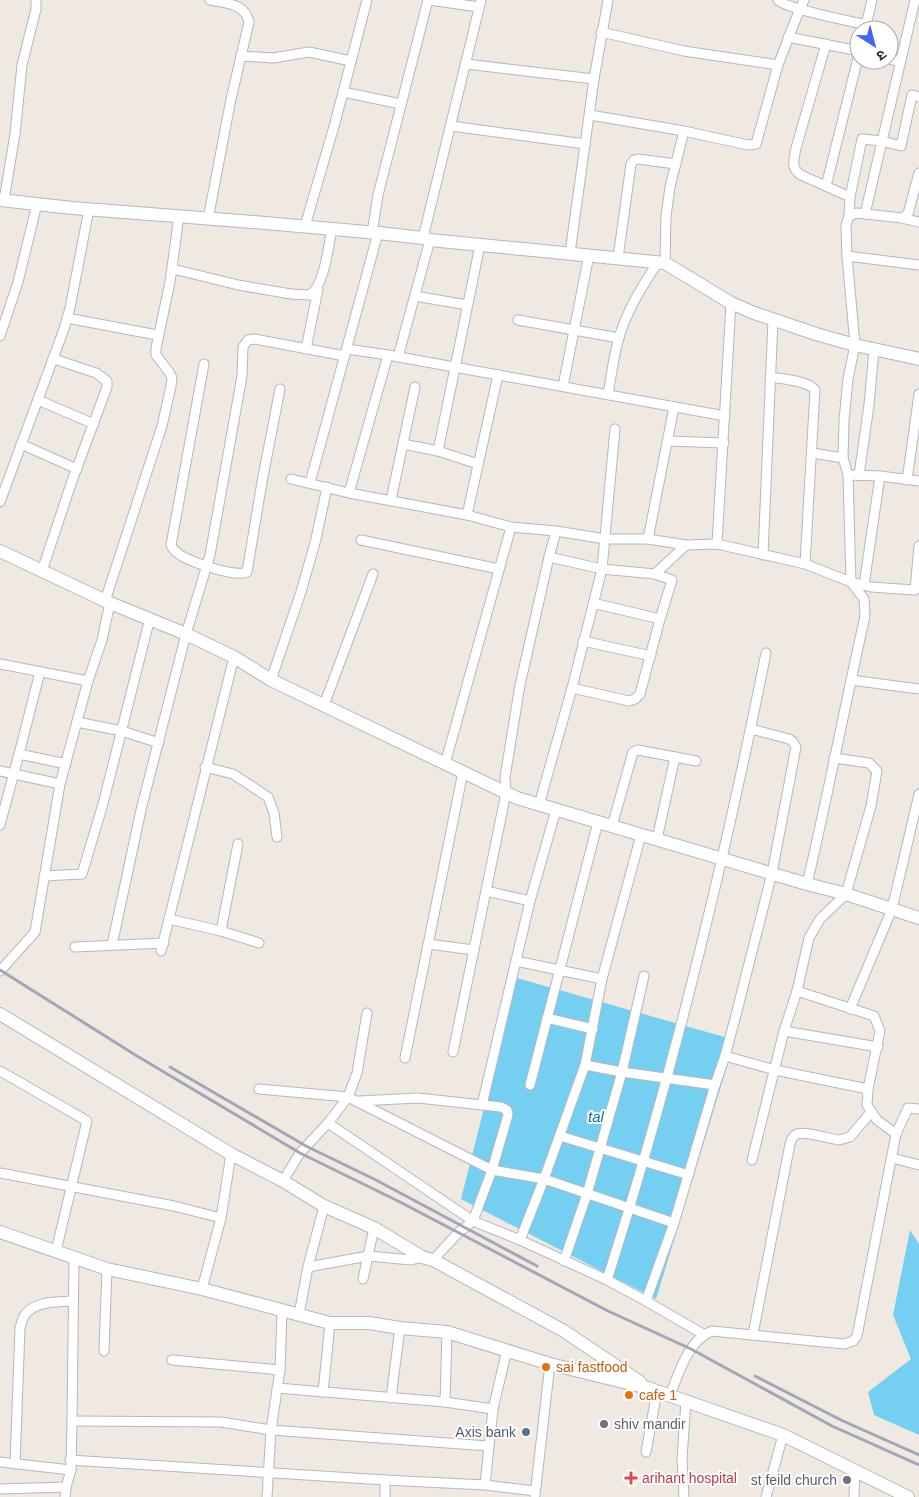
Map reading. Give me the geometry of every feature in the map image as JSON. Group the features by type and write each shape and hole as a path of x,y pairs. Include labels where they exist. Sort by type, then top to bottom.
{"street":[{"path":"36,0 36,9 22,65 16,134 2,200 89,209 305,226 661,263 731,303 773,320 854,345 919,359"},
{"path":"208,219 248,28 247,15 243,10 236,6 210,0"},
{"path":"305,226 368,0"},
{"path":"310,483 346,353 375,233 378,195 428,0 480,4 451,126 415,296 398,356"},
{"path":"570,253 601,32 608,0"},
{"path":"778,0 783,4 849,23"},
{"path":"590,115 684,131 748,145 756,144 778,65 804,0"},
{"path":"867,20 872,0"},
{"path":"865,214 915,0"},
{"path":"601,32 684,51 778,65"},
{"path":"788,37 849,50"},
{"path":"826,44 796,148 793,166 794,171 801,176 850,197"},
{"path":"241,56 273,58 309,52 351,62"},
{"path":"466,64 594,79"},
{"path":"826,186 855,70"},
{"path":"343,92 401,104"},
{"path":"864,599 851,582 848,475 843,458 844,420 854,345 846,225 862,139 882,141 901,146 912,95 919,96"},
{"path":"451,126 585,144"},
{"path":"608,394 619,338 641,289 661,263 670,187 684,131"},
{"path":"618,258 631,164 634,160 638,159 676,164"},
{"path":"902,218 908,214 919,173"},
{"path":"0,336 18,282 37,204"},
{"path":"0,502 68,318 89,209"},
{"path":"849,216 857,213 902,218 919,222"},
{"path":"0,970 34,932 60,784 88,681 102,640 108,602 160,432 171,386 172,378 170,372 156,355 157,335 173,269 179,216"},
{"path":"306,349 318,286 332,229"},
{"path":"438,451 480,245"},
{"path":"562,386 589,255"},
{"path":"847,256 919,265"},
{"path":"173,269 238,285 304,296 310,295 318,286"},
{"path":"415,296 468,305"},
{"path":"717,544 731,303"},
{"path":"68,318 157,335"},
{"path":"518,320 619,338"},
{"path":"763,555 773,320"},
{"path":"112,945 141,810 186,634 212,544 242,376 244,343 248,340 254,340 306,349 398,356 725,416"},
{"path":"859,476 869,405 874,350"},
{"path":"349,492 388,355"},
{"path":"42,571 76,469 106,393 107,381 96,373 54,359"},
{"path":"204,364 171,545 179,554 207,566 238,574 247,572 280,389"},
{"path":"466,515 498,375"},
{"path":"770,377 806,384 812,386 815,390 806,564"},
{"path":"391,500 415,387"},
{"path":"907,480 919,394"},
{"path":"38,400 94,424"},
{"path":"648,539 674,407"},
{"path":"539,805 572,688 602,569 615,429"},
{"path":"668,441 724,443"},
{"path":"21,444 76,469"},
{"path":"402,444 438,451 478,464"},
{"path":"812,453 843,458"},
{"path":"848,475 880,476 919,482"},
{"path":"807,884 830,788 834,758 865,616 864,599 880,476"},
{"path":"291,479 466,515 511,527 556,531 605,539 648,539 686,545 717,544 806,564 851,582 867,586 917,590 919,546"},
{"path":"271,680 316,539 327,487"},
{"path":"445,764 511,527"},
{"path":"453,1052 506,793 505,778 520,685 556,531"},
{"path":"361,540 499,569"},
{"path":"655,574 686,545"},
{"path":"0,552 108,602 186,634 234,657 271,680 506,793 539,805 846,894 919,918"},
{"path":"549,557 602,569 655,574 672,580 640,694 635,699 629,700 572,688"},
{"path":"324,706 373,574"},
{"path":"593,603 660,618"},
{"path":"44,876 82,874 103,804 150,618"},
{"path":"583,641 651,656"},
{"path":"607,1280 644,1162 690,994 723,859 766,653"},
{"path":"75,947 112,945 162,947 234,657"},
{"path":"0,664 88,681"},
{"path":"0,825 40,672"},
{"path":"851,680 919,689"},
{"path":"77,722 159,743"},
{"path":"646,1301 674,1223 725,1056 772,874 796,747 789,739 751,729"},
{"path":"612,826 633,752 638,750 696,761"},
{"path":"19,754 66,764"},
{"path":"657,839 675,757"},
{"path":"752,1160 784,1031 797,991 809,938 815,926 846,894 871,806 877,770 869,764 834,758"},
{"path":"205,768 233,774 268,797 274,813 277,837"},
{"path":"0,771 60,784"},
{"path":"405,1058 463,772"},
{"path":"850,1009 892,909 919,794"},
{"path":"482,1105 530,901 556,810"},
{"path":"530,1084 598,822"},
{"path":"520,1240 585,1065 602,979 641,835"},
{"path":"221,931 238,844"},
{"path":"486,891 530,901"},
{"path":"169,919 221,931 259,943"},
{"path":"428,944 474,950"},
{"path":"516,961 602,979"},
{"path":"564,1261 601,1148 622,1072 644,976"},
{"path":"797,991 874,1016 880,1031 868,1089 867,1105 877,1120 896,1134"},
{"path":"282,1181 300,1153 352,1099 367,1013"},
{"path":"0,1014 231,1154 324,1206 374,1228 564,1331 653,1389"},
{"path":"547,1018 593,1030"},
{"path":"784,1031 878,1047"},
{"path":"725,1056 775,1070 868,1089"},
{"path":"585,1065 715,1085"},
{"path":"0,1071 87,1121 56,1251"},
{"path":"259,1089 352,1099 418,1098 501,1107 507,1110 508,1115 492,1170 473,1221 428,1258 411,1260 368,1256 308,1266"},
{"path":"352,1099 492,1170 544,1179 674,1223"},
{"path":"670,1396 691,1349 703,1334 712,1331 844,1344 853,1342 857,1336 896,1134 908,1108 919,1109"},
{"path":"753,1334 790,1144 793,1138 798,1134 804,1133 845,1140 850,1137 871,1112"},
{"path":"328,1123 473,1221 520,1240 607,1280 703,1334"},
{"path":"560,1136 688,1175"},
{"path":"202,1289 221,1218 231,1154"},
{"path":"892,1158 919,1165"},
{"path":"0,1173 174,1206 221,1218"},
{"path":"299,1314 308,1266 324,1206"},
{"path":"363,1279 374,1228"},
{"path":"0,1232 107,1269 202,1289 330,1323 369,1323 447,1332 550,1364 653,1389 783,1436 908,1497"},
{"path":"0,1489 66,1492 70,1470 72,1421 74,1258"},
{"path":"104,1351 107,1269"},
{"path":"15,1464 20,1328 24,1316 32,1309 44,1304 73,1301"},
{"path":"267,1497 271,1430 280,1370 282,1311"},
{"path":"323,1392 330,1323"},
{"path":"391,1398 400,1328"},
{"path":"445,1402 447,1332"},
{"path":"485,1485 493,1409 507,1350"},
{"path":"172,1360 280,1370"},
{"path":"70,1460 485,1485 535,1494 550,1364"},
{"path":"276,1388 445,1402 493,1409"},
{"path":"646,1452 653,1389"},
{"path":"684,1497 682,1459 686,1401"},
{"path":"72,1421 221,1422 271,1430 488,1446"},
{"path":"766,1497 783,1436"},
{"path":"0,1462 70,1470"},
{"path":"854,1497 855,1471"},
{"path":"385,1480 385,1497"}],"water":[{"name":"tal","path":"517,978 735,1040 656,1299 461,1199"},
{"path":"910,1230 919,1244 919,1435 874,1415 868,1392 911,1359 893,1315"}],"railway":[{"path":"0,970 137,1056 300,1153 400,1202 608,1311 691,1349 832,1426 919,1465"},
{"path":"170,1067 306,1146 376,1180 537,1266"},
{"path":"755,1376 843,1421 919,1455"}],"place":[{"name":"sai fastfood","path":"546,1367"},
{"name":"cafe 1","path":"629,1395"},
{"name":"shiv mandir","path":"604,1424"},
{"name":"Axis bank","path":"526,1432"},
{"name":"arihant hospital","path":"631,1478"},
{"name":"st feild church","path":"847,1480"}]}
